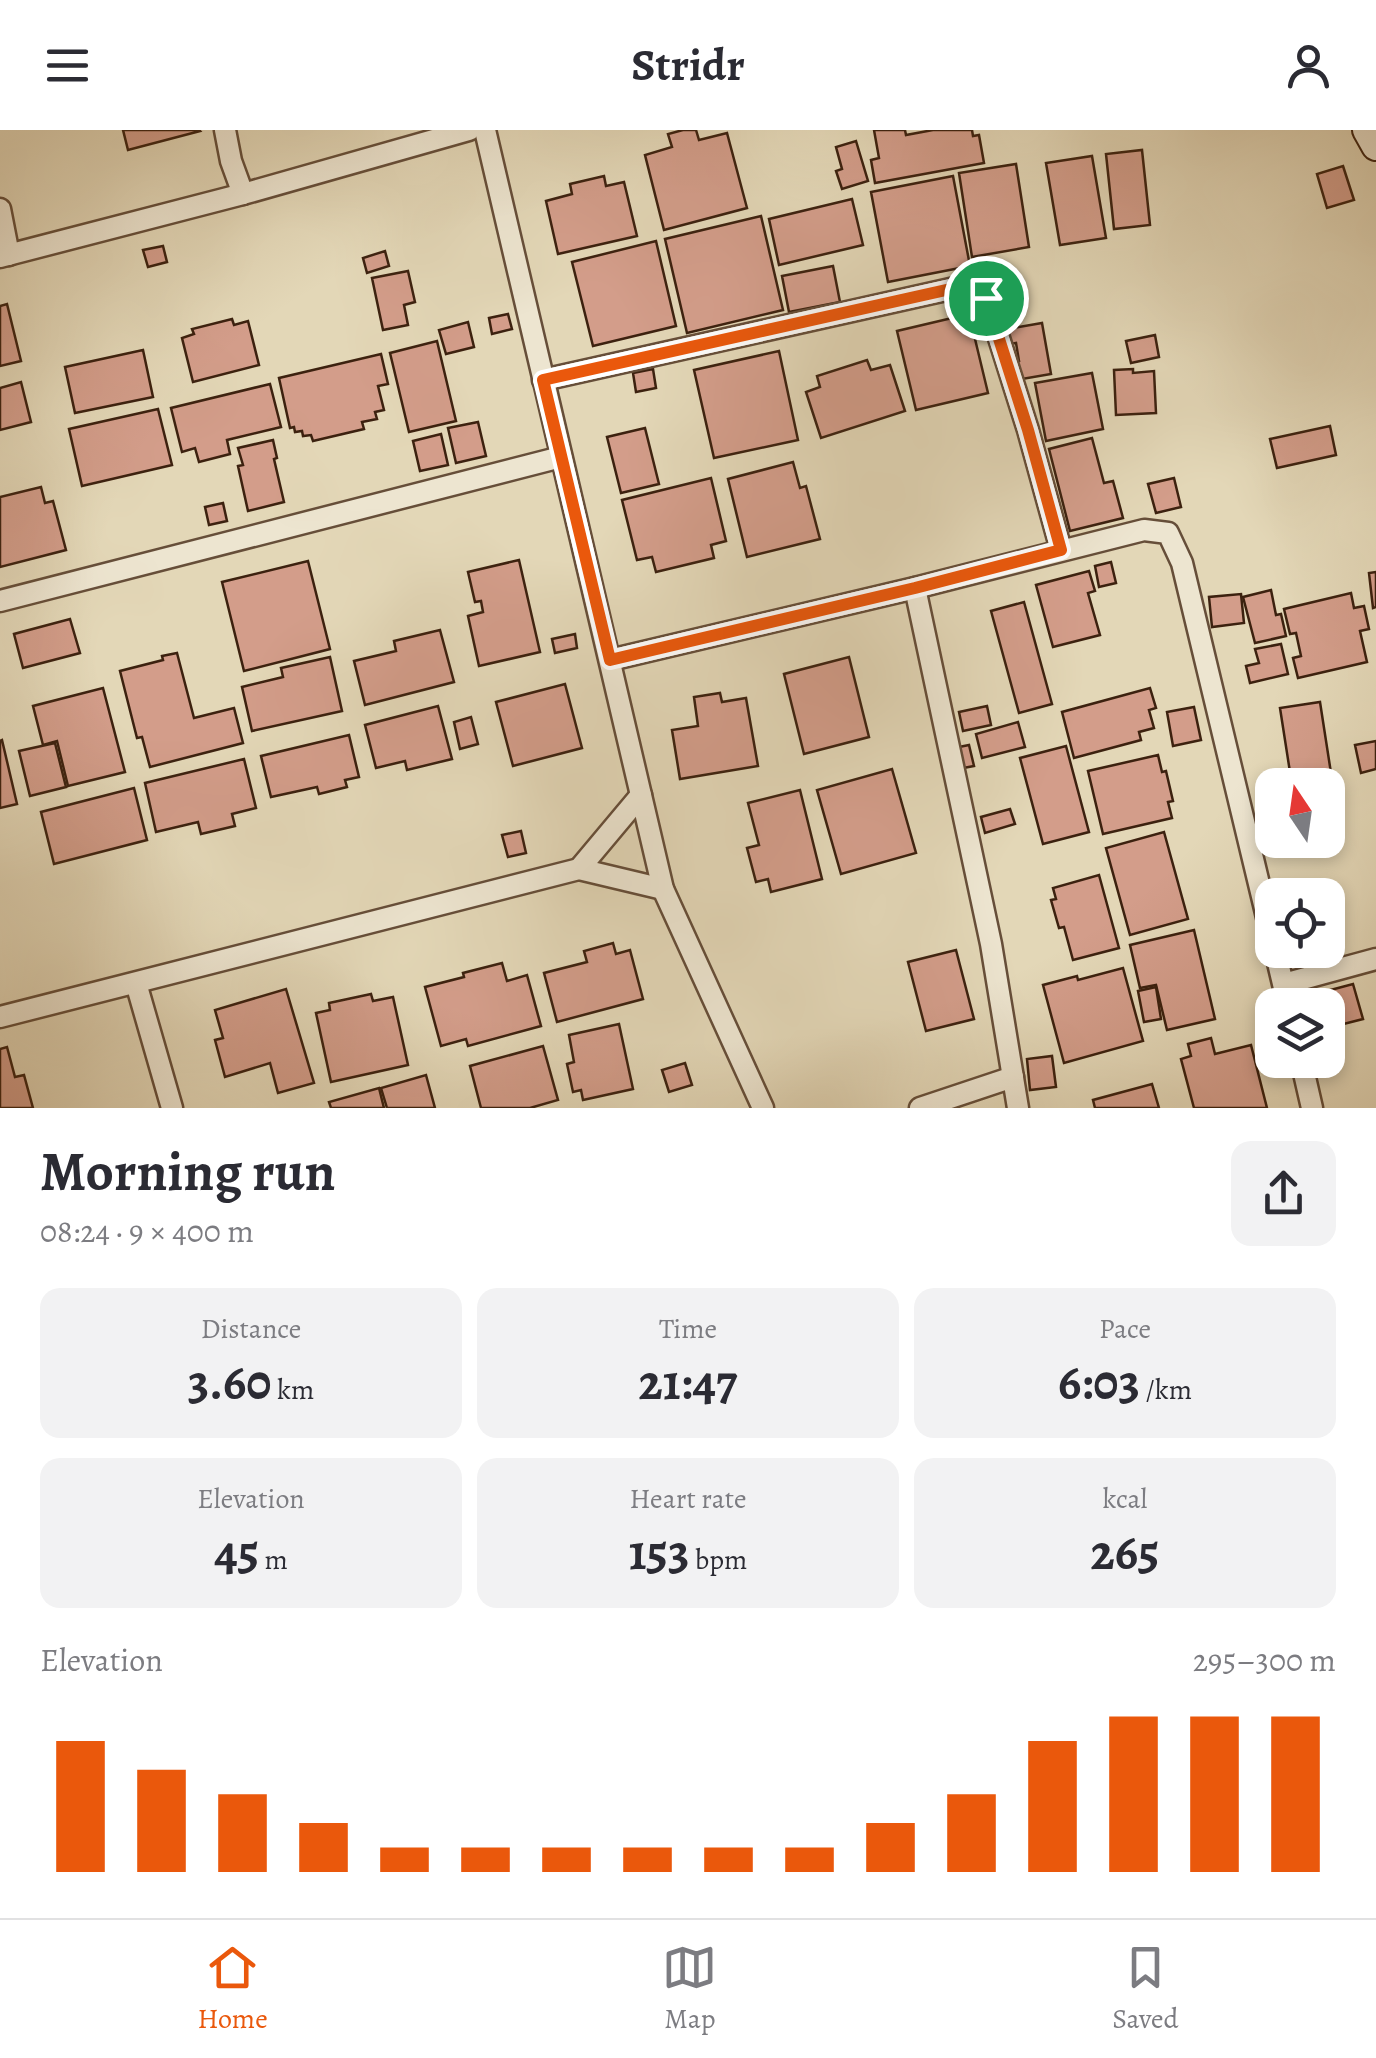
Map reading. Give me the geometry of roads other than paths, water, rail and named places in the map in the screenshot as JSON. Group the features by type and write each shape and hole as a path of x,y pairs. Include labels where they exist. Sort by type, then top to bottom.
{"street":[{"path":"225,130 242,194"},
{"path":"0,209 4,256 469,130"},
{"path":"485,130 663,889 762,1108"},
{"path":"1367,130 1376,146"},
{"path":"543,380 964,286 978,288 986,298 1028,430 1061,550"},
{"path":"0,600 561,457"},
{"path":"610,660 1144,530 1168,533 1182,563 1258,878"},
{"path":"915,588 991,944 1018,1108"},
{"path":"579,869 641,795"},
{"path":"0,1017 579,869 663,889"},
{"path":"1304,988 1376,959"},
{"path":"136,983 172,1108"},
{"path":"920,1108 1013,1077"},
{"path":"1305,1078 1312,1108"}]}
